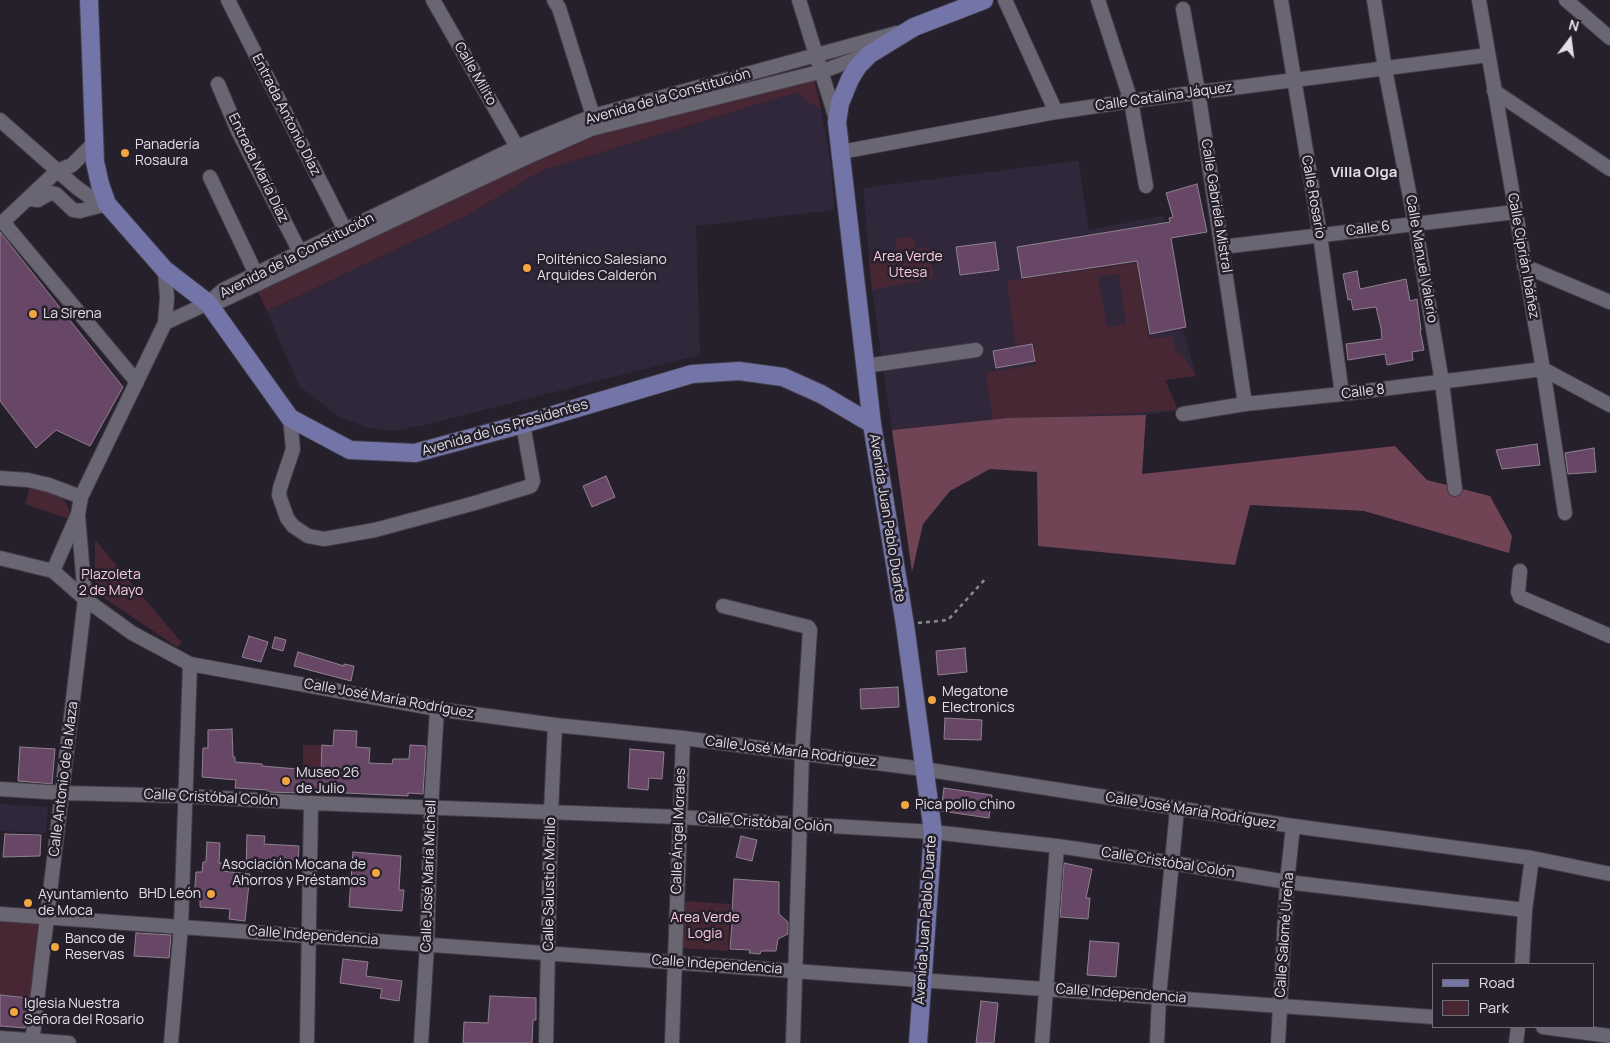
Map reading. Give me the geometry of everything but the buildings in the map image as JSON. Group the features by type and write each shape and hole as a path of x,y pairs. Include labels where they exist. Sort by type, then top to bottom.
{"main road":[{"name":"Avenida Juan Pablo Duarte","path":"918,1043 933,832 904,625 872,424 837,122 840,103 850,78 858,66 870,54 914,28 984,0"},
{"name":"Avenida de los Presidentes","path":"89,4 94,142 100,184 106,204 165,270 208,303 290,418 350,450 415,453 523,424 692,374 739,371 783,377 821,394 872,424"}],"street":[{"name":"Entrada Antonio Díaz","path":"228,0 345,230"},
{"name":"Calle Milito","path":"433,0 517,147"},
{"path":"554,0 559,8 593,116"},
{"path":"799,0 837,122"},
{"path":"1005,0 1056,112"},
{"path":"1098,0 1131,101 1146,186"},
{"name":"Calle Rosario","path":"1281,0 1320,234 1342,394"},
{"name":"Calle Manuel Valerio","path":"1374,0 1384,69 1415,223 1442,382 1455,489"},
{"name":"Calle Ciprián Ibáñez","path":"1479,0 1566,513"},
{"path":"1566,0 1610,38"},
{"name":"Calle Gabriela Mistral","path":"1183,9 1198,91 1245,404"},
{"name":"Avenida de la Constitución","path":"208,303 223,290 345,230 517,147 593,116 818,56 914,28"},
{"name":"Avenida de la Constitución","path":"208,303 225,300 412,210 592,129 822,71 870,54"},
{"name":"Calle Catalina Jáquez","path":"841,152 1056,112 1198,91 1488,55"},
{"name":"Entrada María Díaz","path":"218,84 238,131 300,252"},
{"path":"1494,91 1610,169"},
{"path":"0,120 76,187 90,197 106,204"},
{"path":"94,142 72,165 57,171 3,222 137,382"},
{"path":"210,177 256,274"},
{"path":"28,199 38,200 50,193 56,194 73,210 80,211 106,204"},
{"name":"Calle 6","path":"1222,247 1515,212"},
{"path":"1524,266 1610,302"},
{"path":"165,270 166,323 208,303"},
{"name":"Calle Antonio de la Maza","path":"53,571 78,514 81,497 166,323"},
{"path":"865,366 976,350"},
{"path":"1543,369 1610,405"},
{"name":"Calle 8","path":"1183,414 1245,404 1543,369"},
{"path":"290,418 293,449 279,495 287,518 293,526 308,536 324,539 375,530 531,486 533,481 523,424"},
{"path":"0,478 28,480 81,497"},
{"name":"Calle Antonio de la Maza","path":"32,1042 85,599 78,514"},
{"name":"Calle José María Rodríguez","path":"0,558 53,571 85,599 132,633 190,664 437,709 555,725 683,738 923,768 1178,809 1532,858 1609,871"},
{"path":"1520,570 1518,592 1520,597 1610,636"},
{"path":"723,606 808,627 810,630 802,754 793,1043"},
{"path":"171,1043 181,926 190,664"},
{"name":"Calle José María Michell","path":"421,1043 428,944 431,808 437,709"},
{"name":"Calle Salustio Morillo","path":"546,1043 551,812 555,725"},
{"name":"Calle Ángel Morales","path":"672,1043 683,738"},
{"name":"Calle Cristóbal Colón","path":"0,789 551,812 933,832 1057,846 1287,882 1525,910"},
{"path":"307,1043 311,803"},
{"path":"1157,1043 1178,809"},
{"name":"Calle Salomé Ureña","path":"1278,1043 1287,882 1294,826"},
{"path":"1042,1043 1057,846"},
{"path":"1522,963 1525,910 1532,858"},
{"name":"Calle Independencia","path":"0,914 1432,1017"},
{"path":"1516,1043 1518,1028"},
{"path":"1550,1028 1610,1036"},
{"path":"0,1038 32,1042 69,1043"}],"path":[{"path":"904,625 948,620 987,577"}],"shaded area":[{"name":"Politénico Salesiano Arquides Calderón","path":"799,92 810,104 821,109 831,165 834,210 696,226 700,355 420,426 393,431 366,427 338,416 299,386 267,311 466,216 541,171"},
{"path":"1078,161 1089,230 1163,216 1183,328 1196,376 1165,380 1178,410 1146,415 1008,418 892,430 872,290 863,188"},
{"path":"1146,415 1142,474 1395,446 1427,480 1490,496 1512,536 1509,553 1364,511 1250,505 1235,565 1038,546 1037,472 990,469 950,491 923,524 912,572 892,430 1008,418"},
{"path":"0,804 48,807 46,833 0,831"}],"green space":[{"path":"813,73 821,109 810,104 798,92 541,171 466,216 267,311 258,292 534,154 591,129"},
{"name":"Area Verde Utesa","path":"913,236 916,249 929,247 934,278 872,290 869,259 897,252 896,239"},
{"path":"1137,263 1149,339 1173,336 1176,353 1181,353 1196,376 1165,380 1178,410 993,421 986,373 1036,365 1033,343 1016,346 1007,281","holes":["1119,274 1126,324 1107,327 1098,277"]},
{"path":"31,483 59,493 71,514 69,519 25,504"},
{"name":"Plazoleta 2 de Mayo","path":"95,540 182,643 177,647 95,592"},
{"path":"303,745 322,745 318,793 303,793"},
{"name":"Area Verde Logia","path":"682,901 730,904 728,951 681,948"},
{"path":"0,919 38,922 31,997 0,995"}],"place":[{"name":"Panadería Rosaura","path":"125,153"},
{"name":"Politénico Salesiano Arquides Calderón","path":"527,268"},
{"name":"La Sirena","path":"33,314"},
{"name":"Megatone Electronics","path":"932,700"},
{"name":"Museo 26 de Julio","path":"286,781"},
{"name":"Pica pollo chino","path":"905,805"},
{"name":"Asociación Mocana de Ahorros y Préstamos","path":"376,873"},
{"name":"BHD León","path":"211,894"},
{"name":"Ayuntamiento de Moca","path":"28,903"},
{"name":"Banco de Reservas","path":"55,947"},
{"name":"Iglesia Nuestra Señora del Rosario","path":"14,1012"}],"district":[{"name":"Villa Olga","path":"1364,173"}]}
